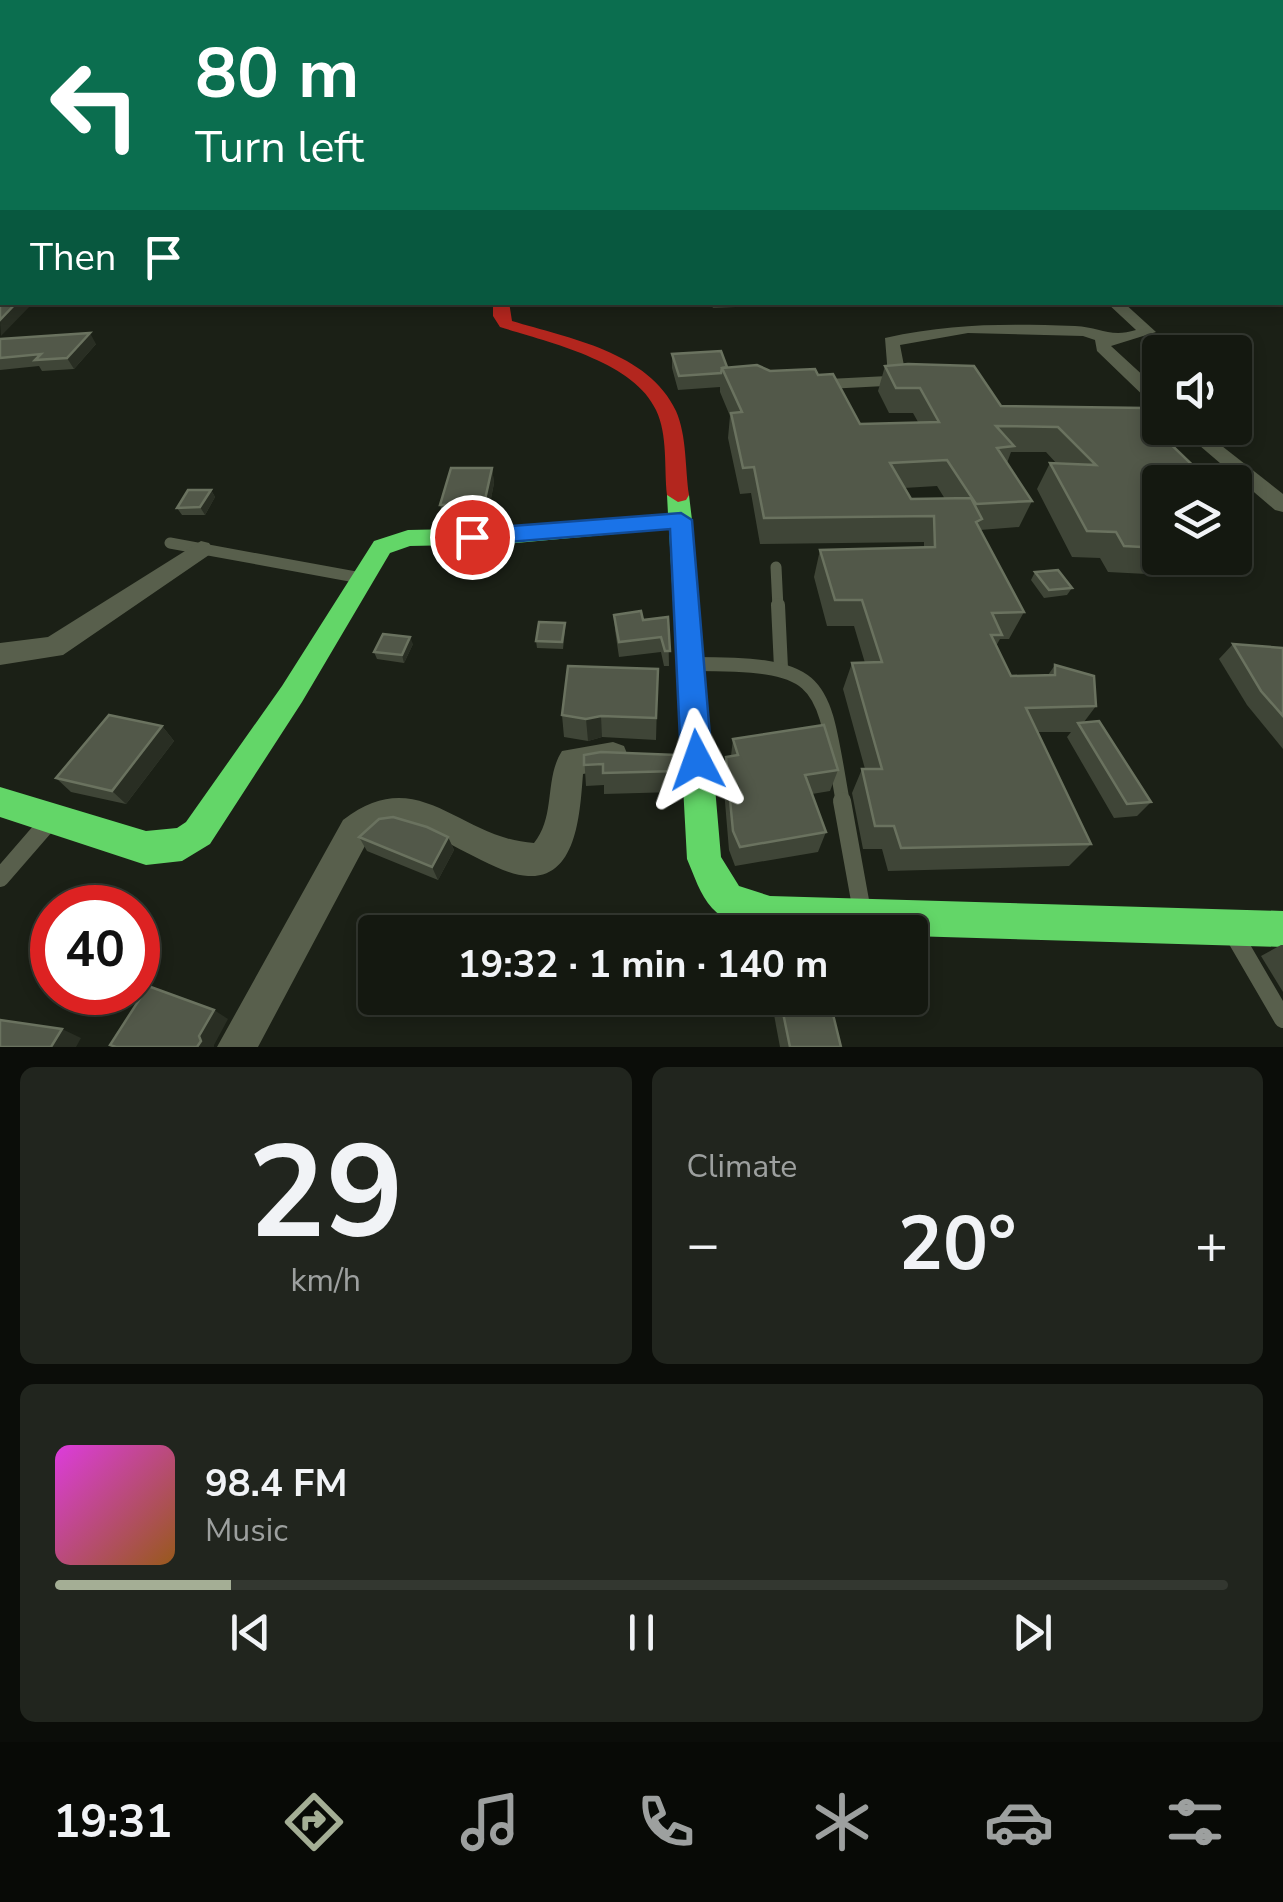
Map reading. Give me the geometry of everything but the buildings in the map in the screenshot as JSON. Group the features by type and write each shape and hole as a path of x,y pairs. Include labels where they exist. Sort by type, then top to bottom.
{"street":[{"path":"501,305 506,324 616,363 641,378 666,410 681,520 704,859 723,898 743,908 786,915"},
{"path":"784,386 898,381 891,342 932,333 968,328 1084,331 1116,340 1148,332 1116,305"},
{"path":"1103,339 1103,347 1142,384"},
{"path":"1209,445 1283,505"},
{"path":"0,802 146,848 182,844 198,833 292,694 382,548 408,538 504,536 681,520"},
{"path":"0,654 54,647 201,549"},
{"path":"237,1047 355,831 368,815 382,810 413,812 510,860 541,860 555,848 560,834 568,769 573,761 602,756 697,760"},
{"path":"928,921 1283,928"}],"lane":[{"path":"170,543 361,578"},
{"path":"776,567 781,668"},
{"path":"690,664 781,668 810,683 826,704 863,915"},
{"path":"0,878 52,818"},
{"path":"1230,928 1283,1019"}],"traffic: fast":[{"path":"678,495 704,859 727,898 770,914 1283,929"},
{"path":"0,802 146,848 182,844 198,833 292,694 382,547 408,538 504,536 681,520"}],"traffic: jam":[{"path":"501,305 506,324 596,354 640,378 656,393 672,430 678,495"}],"route":[{"path":"472,537 681,520 697,760"}]}
